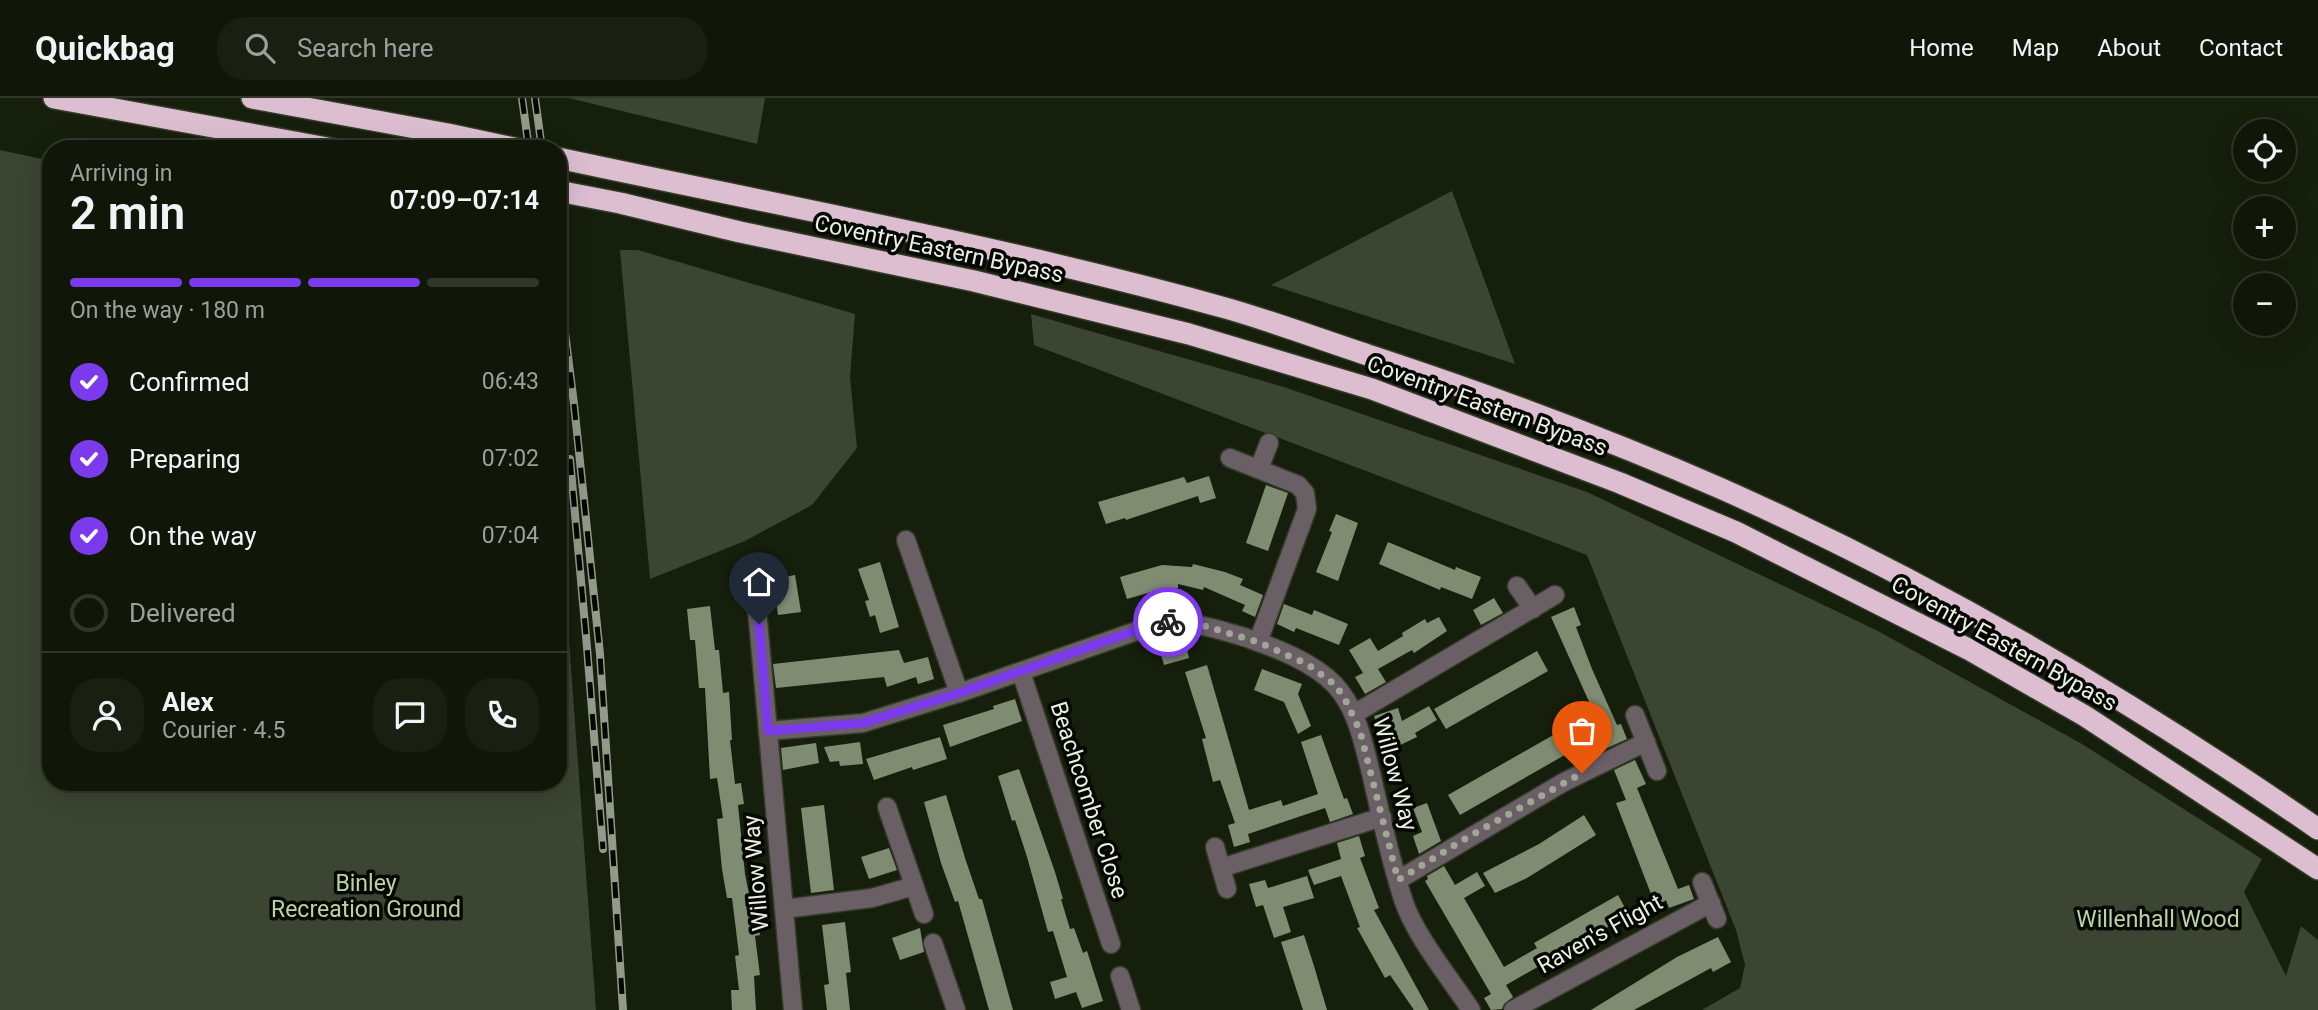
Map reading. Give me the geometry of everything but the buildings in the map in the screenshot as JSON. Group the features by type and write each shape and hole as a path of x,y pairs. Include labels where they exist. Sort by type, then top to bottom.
{"highway":[{"path":"54,98 284,140"},
{"path":"252,98 476,140"},
{"name":"Coventry Eastern Bypass","path":"567,160 1007,252 1233,310 1476,391 1601,438 1837,543 1948,601 2101,688 2245,778 2318,829"},
{"name":"Coventry Eastern Bypass","path":"567,193 974,281 1189,334 1372,389 1620,483 1736,533 1968,649 2085,716 2318,869"}],"street":[{"path":"1259,469 1269,443"},
{"path":"1230,458 1298,485 1305,493 1308,504 1258,642"},
{"path":"906,540 959,693"},
{"path":"1517,586 1533,609"},
{"path":"1354,714 1555,595"},
{"name":"Willow Way","path":"756,598 793,1010"},
{"name":"Willow Way","path":"768,731 863,723 1021,672 1148,626 1167,622 1198,624 1258,642 1307,664 1324,676 1344,697 1354,714 1404,901 1416,926 1471,1010"},
{"name":"Beachcomber Close","path":"1021,672 1111,944"},
{"path":"1635,715 1657,771"},
{"path":"1398,880 1564,782 1646,741"},
{"path":"887,807 924,914"},
{"path":"1221,867 1382,817"},
{"path":"1215,847 1227,889"},
{"name":"Raven's Flight","path":"1513,1010 1714,911 1702,882"},
{"path":"784,909 872,898 914,886"},
{"path":"933,943 956,1010"},
{"path":"1120,976 1131,1010"}],"green space":[{"path":"569,98 765,98 757,144"},
{"name":"Binley Recreation Ground","path":"0,150 42,159 42,791 567,791 567,613 596,1010 0,1010"},
{"path":"1452,191 1515,364 1271,285"},
{"path":"620,250 638,250 855,314 850,377 857,448 812,505 745,541 650,579"},
{"name":"Willenhall Wood","path":"1031,314 1284,387 1587,492 1876,630 2082,744 2262,859 2244,892 2286,976 2301,926 2318,940 2318,1010 1702,1010 1740,988 1745,965 1736,930 1587,555 1034,345"}],"railway":[{"path":"522,98 528,140"},
{"path":"535,98 541,140"},
{"path":"567,348 600,654 623,1010"},
{"path":"570,459 603,849"}],"way so far":[{"path":"1168,622 1198,624 1258,642 1307,664 1334,684 1354,714 1360,731 1398,880 1582,773"}],"route":[{"path":"759,624 768,731 863,723 1021,672 1148,626 1168,622"}]}
